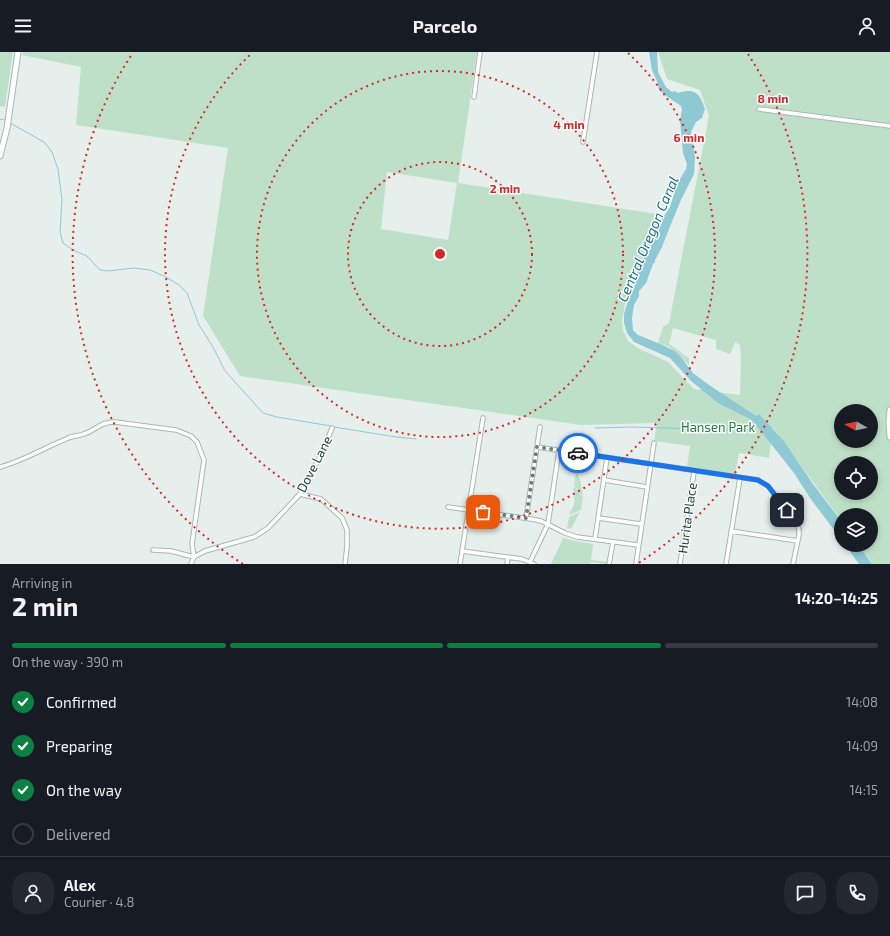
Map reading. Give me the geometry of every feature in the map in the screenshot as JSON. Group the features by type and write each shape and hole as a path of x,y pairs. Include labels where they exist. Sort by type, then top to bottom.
{"street":[{"path":"0,156 7,128 18,52"},
{"path":"474,97 480,52"},
{"path":"583,142 597,52"},
{"path":"759,108 890,126"},
{"path":"890,410 890,437"},
{"path":"460,564 483,418"},
{"path":"0,467 22,460 67,438 85,434 107,422 176,430 191,436 198,442 204,460 192,544 194,557 191,564"},
{"path":"526,518 540,427"},
{"name":"Dove Lane","path":"194,557 205,551 254,537 268,528 300,494 324,449 332,428"},
{"path":"636,564 654,443"},
{"path":"537,447 694,472 758,480 768,486 796,522 799,530 794,564"},
{"path":"462,551 508,557 532,563 548,524 560,450"},
{"path":"595,539 607,458"},
{"name":"Hurita Place","path":"680,564 694,472"},
{"path":"726,564 740,478"},
{"path":"604,480 647,486"},
{"path":"300,494 321,499 342,518 347,530 345,564"},
{"path":"448,507 526,518 548,524 570,535 638,546"},
{"path":"598,518 641,524"},
{"path":"731,531 798,541"},
{"path":"609,564 613,542"},
{"path":"153,550 171,551 194,557"},
{"path":"507,564 508,557"}],"green space":[{"path":"0,52 13,52 5,107 0,106"},
{"name":"Hansen Park","path":"23,52 477,52 458,183 663,215 625,304 622,322 623,330 628,341 638,348 668,362 694,389 740,395 740,345 735,342 730,354 716,349 716,340 673,328 669,344 689,358 689,365 668,346 658,343 663,327 669,323 709,116 700,90 667,79 658,52 890,52 890,564 873,564 864,552 878,552 878,508 834,508 834,511 773,428 769,458 739,453 735,474 687,467 690,446 654,441 657,423 581,425 240,376 203,316 228,148 76,125 81,67 22,55","holes":["387,172 457,183 448,240 381,229"]},
{"path":"576,472 580,479 583,496 574,485"},
{"path":"574,486 583,497 581,510 569,515 574,505"},
{"path":"580,512 571,529 567,528 569,517"},
{"path":"563,538 593,544 591,560 608,562 608,564 591,562 590,564 551,564"}],"water":[{"path":"649,52 657,52 658,72 666,87 672,92 676,91 677,93 692,91 696,93 701,99 705,109 702,118 696,122 691,132 695,158 694,174 680,202 646,283 639,291 639,296 634,305 632,318 633,330 638,335 676,352 693,373 709,385 756,416 759,414 783,440 834,512 834,530 810,498 794,473 752,420 718,403 691,381 670,358 634,342 627,333 624,323 624,314 629,298 643,261 657,235 662,219 670,207 677,184 686,169 687,164 683,153 680,120 682,110 681,106 659,90 652,70"},
{"path":"850,552 864,552 872,564 859,564"}],"waterway":[{"path":"0,119 5,120"},
{"path":"10,123 44,142 52,152 58,169 62,200 60,232 63,243 73,250 87,256 100,270 109,271 134,268 150,270 179,285 187,293 199,325 213,347 225,371 263,413 277,417 331,426"},
{"path":"595,428 632,427 730,430 748,425"},
{"path":"334,427 416,439"}],"way so far":[{"path":"483,512 526,518 537,447 578,453"}],"route":[{"path":"578,453 694,472 758,480 768,486 787,510"}],"water label":[{"name":"Central Oregon Canal","path":"648,239"}]}
